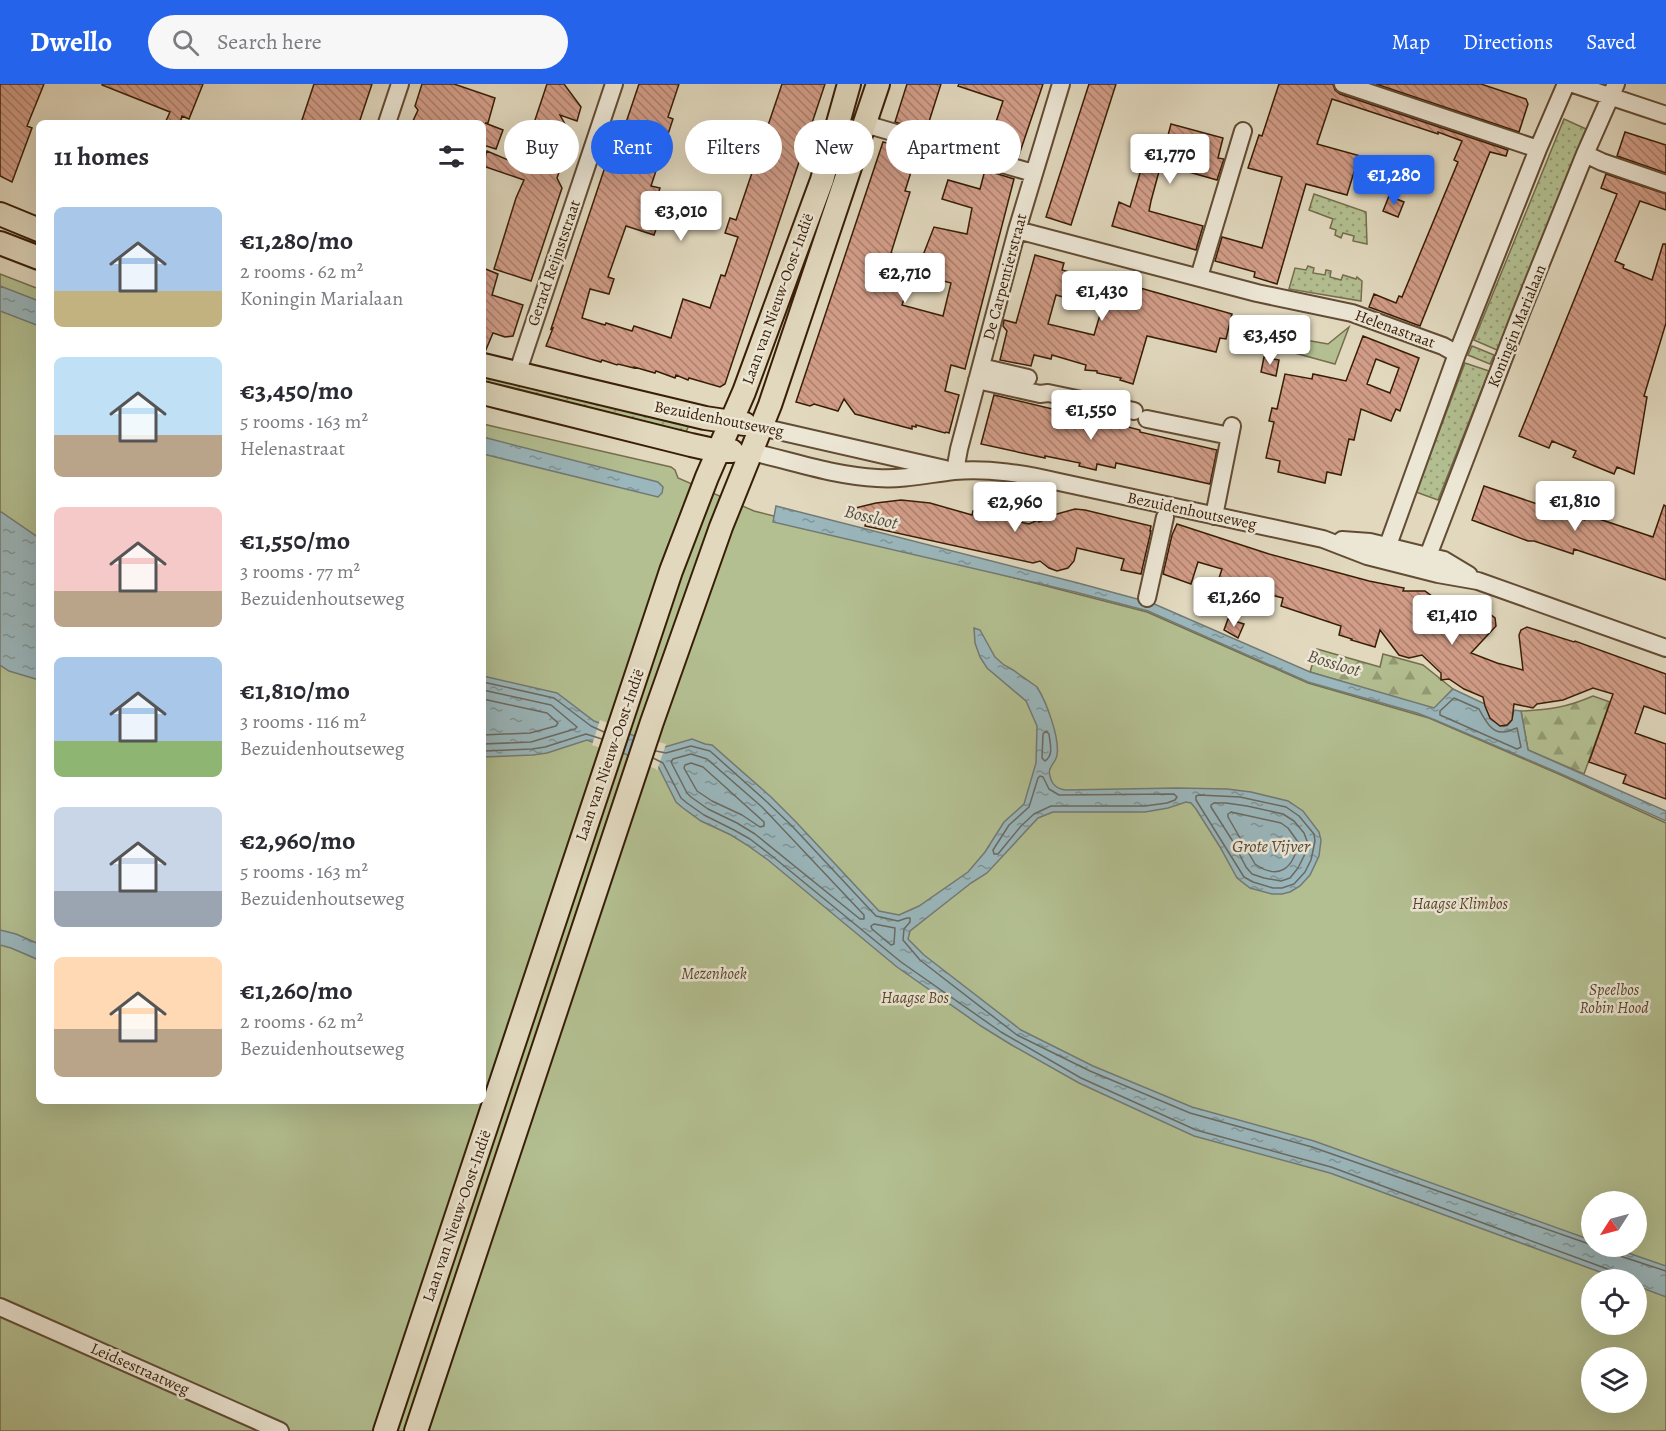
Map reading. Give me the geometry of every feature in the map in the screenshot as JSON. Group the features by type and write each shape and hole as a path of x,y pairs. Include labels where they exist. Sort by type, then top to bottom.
{"main road":[{"name":"Laan van Nieuw-Oost-Indië","path":"385,1431 671,571 707,477 744,392 822,180 849,84"},
{"name":"Laan van Nieuw-Oost-Indië","path":"866,120 878,84"},
{"name":"Laan van Nieuw-Oost-Indië","path":"416,1431 652,722 707,565 772,398 848,174"},
{"path":"0,214 36,229"},
{"path":"0,243 36,257"},
{"name":"Bezuidenhoutseweg","path":"486,366 705,418 761,427"},
{"name":"Bezuidenhoutseweg","path":"486,394 718,451 751,452"}],"street":[{"path":"388,120 400,84"},
{"name":"Gerard Reijnststraat","path":"517,374 614,84"},
{"name":"De Carpentierstraat","path":"955,471 1017,230 1061,84"},
{"path":"1343,84 1538,149"},
{"path":"1384,553 1457,354 1566,84"},
{"path":"1573,84 1613,90 1666,116"},
{"name":"Koningin Marialaan","path":"1425,562 1585,154 1613,90"},
{"path":"874,127 1033,173"},
{"path":"1199,277 1243,132"},
{"path":"1585,154 1666,184"},
{"name":"Helenastraat","path":"1017,230 1257,292 1352,313 1443,346 1457,354"},
{"path":"979,373 1028,378"},
{"path":"979,373 1040,394 1048,393 1140,415 1231,431 1214,516"},
{"name":"Bezuidenhoutseweg","path":"761,427 955,471"},
{"name":"Bezuidenhoutseweg","path":"751,452 844,474 876,478 903,478 955,471 1018,473 1323,539 1370,542 1384,553 1425,562 1438,574 1478,580 1666,648"},
{"path":"1148,598 1165,517"},
{"name":"Leidsestraatweg","path":"0,1307 280,1431"}],"green space":[{"path":"1564,119 1586,129 1497,350 1474,340"},
{"path":"1314,194 1366,212 1367,244 1353,241 1354,236 1343,233 1341,238 1335,235 1336,230 1330,228 1333,219 1309,210"},
{"path":"1308,266 1314,268 1313,273 1325,275 1326,270 1331,271 1330,277 1341,280 1343,275 1356,279 1357,277 1362,281 1361,301 1289,289 1295,268 1306,270"},
{"name":"Haagse Bos","path":"0,274 36,288 36,1104 486,1104 486,425 671,467 678,478 754,511 1147,612 1308,683 1429,718 1666,823 1666,1431 0,1431"},
{"path":"1349,327 1335,364 1262,344 1265,333 1328,344"},
{"path":"1472,346 1494,355 1490,364 1468,355"},
{"path":"1465,363 1489,371 1438,500 1416,492"},
{"path":"486,375 690,423 685,434 486,384"},
{"path":"1317,649 1380,667 1383,654 1423,665 1453,689 1434,709 1310,672"},
{"path":"1593,696 1610,702 1584,774 1528,750 1521,711 1558,707"}],"water":[{"path":"0,286 36,300 36,325 0,311"},
{"path":"486,438 658,482 663,487 658,497 486,455"},
{"path":"776,506 1152,603 1310,672 1434,708 1453,689 1485,704 1491,717 1500,725 1508,725 1514,710 1521,711 1528,750 1666,811 1666,821 1435,720 1308,682 1148,611 773,522"},
{"path":"0,511 36,536 36,679 9,671 0,665"},
{"name":"Grote Vijver","path":"974,628 980,630 995,657 1037,687 1041,693 1052,720 1057,748 1057,755 1049,773 1052,782 1060,789 1227,789 1288,801 1303,811 1319,832 1321,840 1319,856 1310,875 1300,886 1290,892 1272,894 1250,888 1237,878 1191,803 1186,802 1145,812 1053,812 1038,818 987,873 910,931 908,939 924,955 1021,1030 1093,1066 1192,1107 1314,1141 1581,1236 1581,1257 1640,1257 1666,1266 1666,1297 1647,1290 1647,1269 1592,1269 1330,1173 1194,1136 1079,1083 981,1026 897,967 768,860 731,835 701,821 683,808 676,802 658,766 587,740 547,753 486,757 486,677 557,693 594,721 665,747 692,739 712,745 771,797 879,911 899,915 919,906 968,872 985,852 1004,822 1024,804 1036,763 1037,726 1026,701 987,668 975,643"},
{"path":"0,930 16,934 36,943 36,959 11,948 0,945"}],"pier":[{"path":"600,720 628,731 620,755 592,745"},
{"path":"648,739 666,744 657,771 629,758"}],"building":[{"path":"0,84 44,84 27,126 32,128 12,182 0,176"},
{"path":"203,84 189,119 182,116 181,120 166,120 170,112 102,85"},
{"path":"314,84 372,84 360,120 302,120"},
{"path":"422,84 454,84 495,98 488,123 486,120 413,120 418,110 415,106"},
{"path":"547,84 564,84 581,107 577,120 560,115 563,120 535,120"},
{"path":"639,84 679,84 668,117 673,120 627,120"},
{"path":"782,84 825,84 813,120 794,120 795,174 725,384 720,387 676,375 675,378 656,371 655,373 602,360 601,362 546,346 553,328 551,329 603,174 655,174 651,186 660,188 655,203 664,206 654,235 626,226 608,277 614,279 609,294 590,289 582,318 632,331 634,326 671,338 683,299 710,308 721,275 725,276 738,237 725,233 730,218 736,220 752,174 782,174 782,120 770,120"},
{"path":"907,84 941,84 930,120 896,120"},
{"path":"959,84 1043,84 1021,149 1021,120 997,120 1003,101 958,86"},
{"path":"1089,84 1116,84 1071,225 1046,217"},
{"path":"1279,84 1333,84 1335,90 1340,94 1508,150 1506,156 1490,152 1420,326 1369,307 1374,294 1396,303 1399,296 1402,297 1458,162 1454,160 1462,141 1438,132 1438,134 1332,99 1317,144 1364,157 1359,174 1354,172 1347,195 1306,184 1277,284 1254,277 1255,272 1215,261 1222,237 1262,248 1282,177 1248,168 1259,135 1262,136"},
{"path":"1376,84 1481,84 1526,99 1528,104 1519,132"},
{"path":"486,123 503,130 496,149 486,146"},
{"path":"1171,124 1223,138 1218,158 1224,159 1217,180 1161,164 1151,201 1149,211 1203,226 1196,250 1112,226 1119,202 1130,207 1150,139 1166,143"},
{"path":"1625,132 1666,145 1666,173 1617,156"},
{"path":"883,142 886,143 886,174 910,174 905,191 910,192 891,253 920,263 934,227 967,234 972,208 942,199 948,180 980,189 984,174 998,174 1014,179 965,369 951,365 945,391 959,395 949,433 916,425 916,427 912,426 912,429 855,414 844,399 838,411 814,404 810,406 796,402","holes":["918,274 951,283 943,316 902,305 912,276 917,278"]},
{"path":"487,151 504,158 504,173 486,167"},
{"path":"506,174 558,174 557,178 562,188 531,281 494,269 516,198 524,180"},
{"path":"1606,174 1666,194 1666,210 1640,201 1615,261 1624,265 1623,268 1652,280 1663,244 1666,244 1666,323 1644,396 1647,397 1634,474 1617,467 1614,474 1573,457 1576,451 1552,441 1549,448 1519,436 1617,194 1601,188"},
{"path":"1389,196 1404,202 1398,217 1383,211"},
{"path":"1035,255 1064,263 1062,270 1132,289 1133,286 1232,314 1226,339 1220,338 1216,352 1147,336 1133,384 1120,380 1121,378 1097,373 1097,371 1085,370 1086,365 1052,355 1051,359 1034,355 1031,366 1000,360 1007,331 1003,326 1004,320 1016,323","holes":["1056,295 1102,308 1094,335 1048,324"]},
{"path":"486,269 498,274 492,295 523,305 513,336 505,337 493,333 486,350"},
{"path":"1363,336 1419,358 1400,411 1396,409 1391,421 1361,409 1354,440 1349,439 1341,475 1327,472 1325,483 1278,472 1280,461 1266,458 1274,422 1269,421 1272,408 1277,409 1285,374 1312,379 1313,374 1346,381","holes":["1376,359 1399,368 1390,393 1367,384"]},
{"path":"1264,357 1279,360 1276,376 1261,372"},
{"path":"994,395 1090,418 1090,415 1125,423 1124,426 1140,430 1140,432 1217,450 1210,484 1116,463 1115,468 1097,464 1096,470 1079,466 1080,463 981,444"},
{"path":"1484,486 1585,520 1587,515 1653,537 1664,505 1666,506 1666,580 1574,549 1573,554 1528,541 1472,520"},
{"path":"901,500 930,503 972,515 973,511 1029,524 1075,509 1085,510 1151,526 1151,531 1141,574 1121,570 1124,559 1077,548 1074,561 1068,568 1057,571 1040,561 1033,563 865,526 866,522 855,520 851,509"},
{"path":"1177,524 1269,554 1404,588 1403,591 1425,591 1432,596 1491,615 1495,618 1496,626 1471,653 1497,663 1523,670 1519,635 1521,630 1527,627 1575,641 1666,674 1666,714 1644,706 1635,733 1666,744 1666,799 1623,783 1626,775 1589,762 1613,694 1593,688 1563,700 1537,704 1533,708 1514,704 1512,720 1507,725 1500,726 1490,718 1483,697 1464,689 1449,679 1441,680 1441,673 1422,655 1409,658 1399,655 1380,630 1375,647 1351,640 1339,635 1341,626 1281,606 1283,598 1256,591 1253,598 1217,584 1222,569 1198,562 1191,584 1163,574 1172,535"},
{"path":"1228,619 1244,624 1238,638 1224,630"}],"water label":[{"name":"Bossloot","path":"871,517"},
{"name":"Bossloot","path":"1334,663"}],"park label":[{"name":"Haagse Klimbos","path":"1460,904"},
{"name":"Mezenhoek","path":"714,974"},
{"name":"Speelbos Robin Hood","path":"1614,999"}]}
